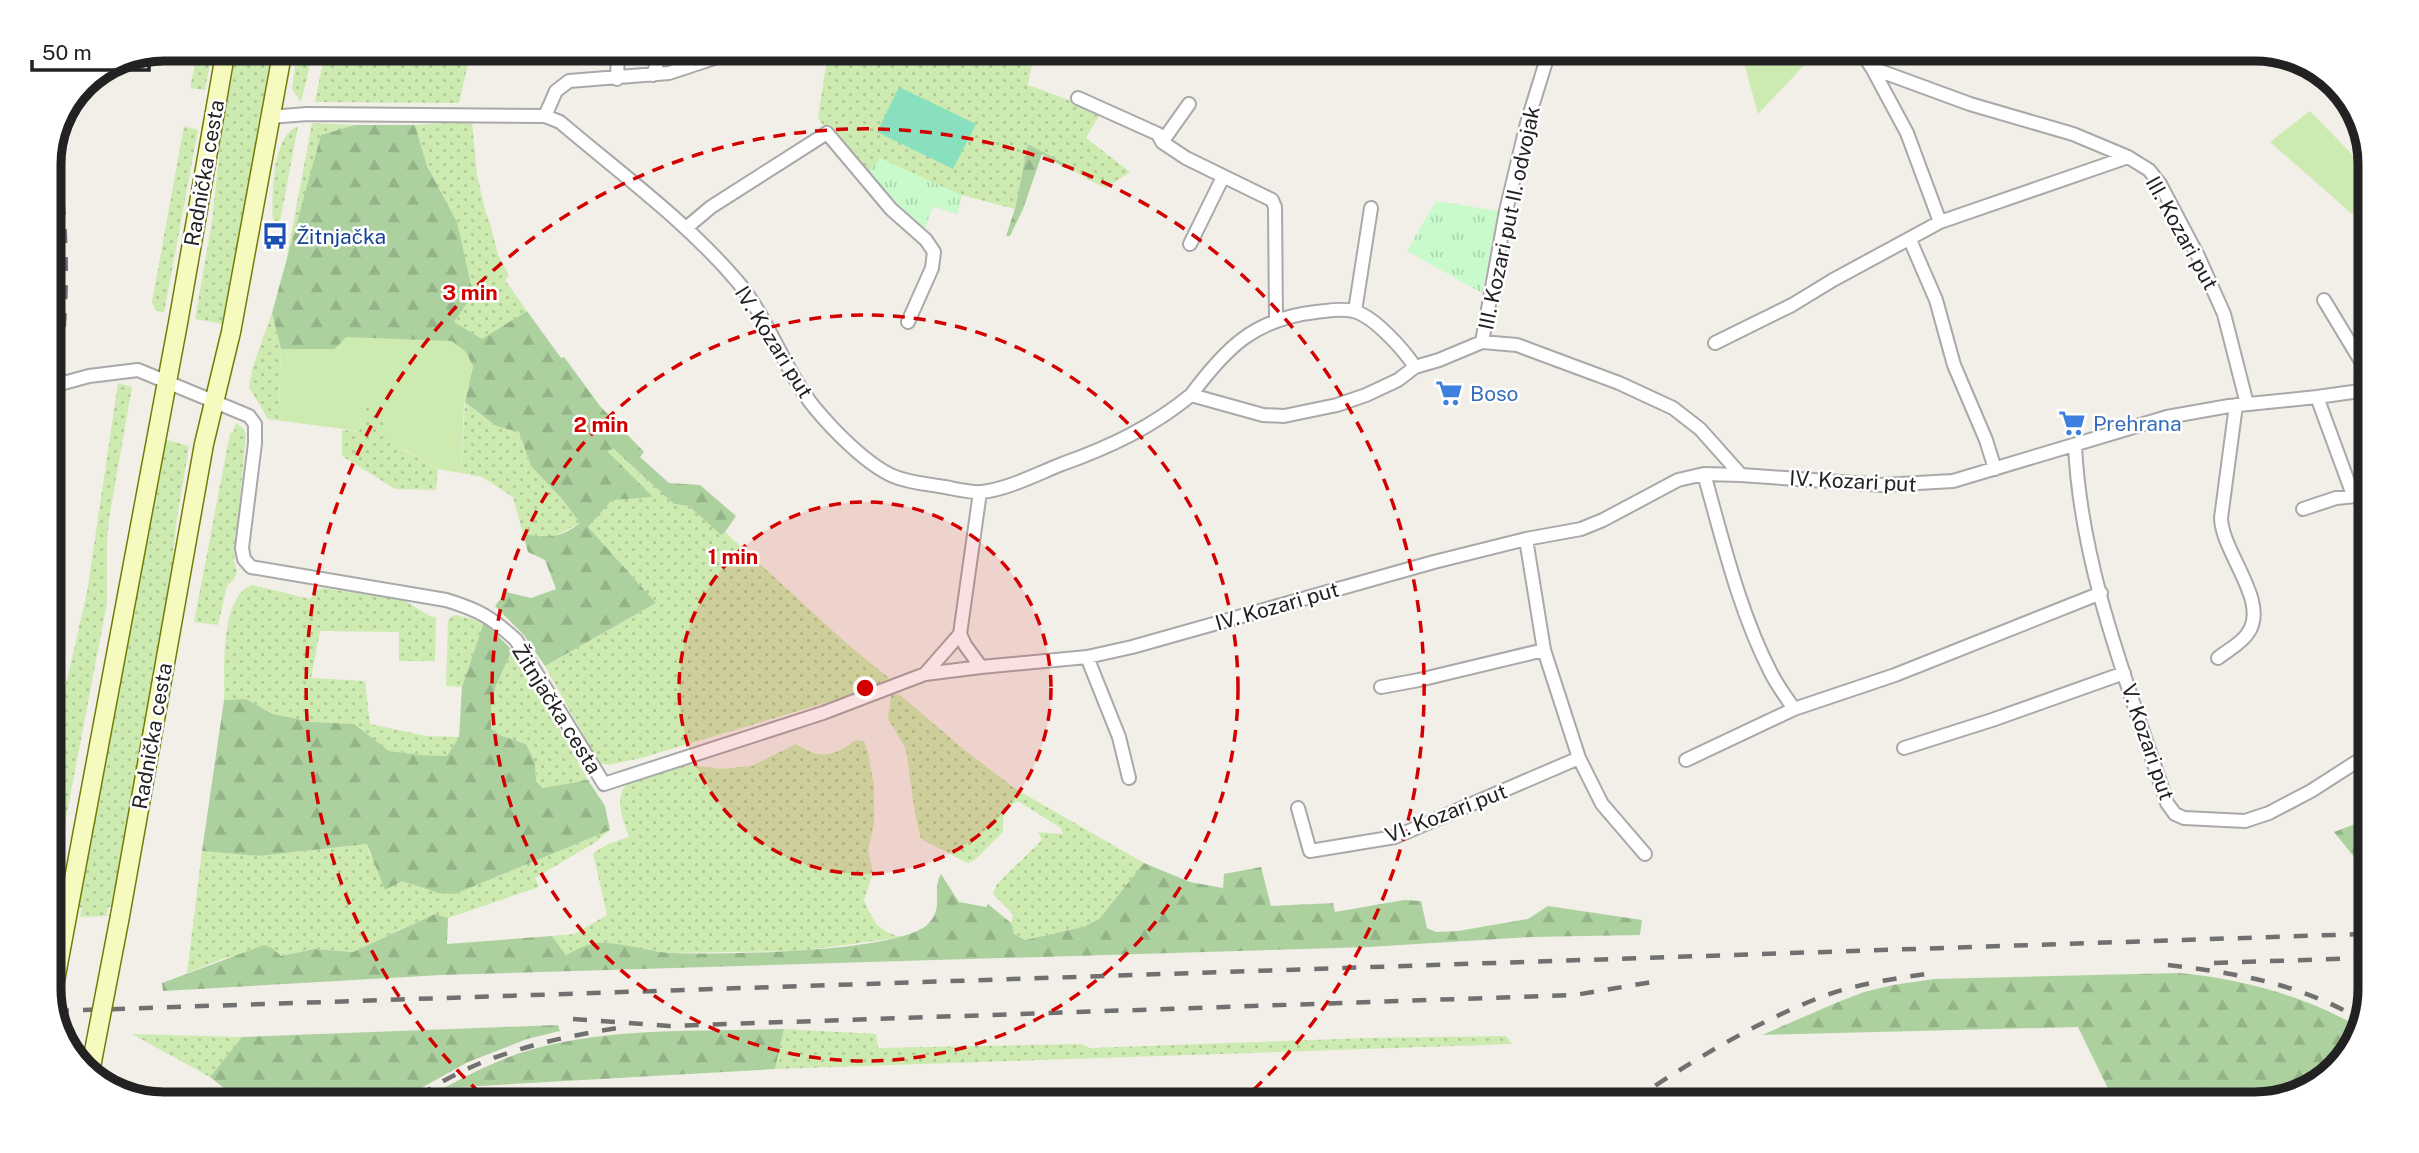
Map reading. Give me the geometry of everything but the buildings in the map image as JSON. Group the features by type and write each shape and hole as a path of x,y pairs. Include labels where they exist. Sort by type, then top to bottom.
{"main road":[{"name":"Radnička cesta","path":"61,950 224,61"},
{"name":"Radnička cesta","path":"92,1063 204,444 234,320 281,61"}],"street":[{"path":"617,79 618,61"},
{"path":"653,75 658,61"},
{"path":"270,117 307,114 545,116 556,91 569,81 669,73 706,61"},
{"name":"III. Kozari put II. odvojak","path":"1482,342 1506,211 1527,123 1546,61"},
{"path":"1867,61 1907,133 1940,222"},
{"name":"III. Kozari put","path":"1872,68 1970,104 2073,134 2128,157 2149,170 2160,184 2198,256 2224,314 2242,405"},
{"path":"1078,98 1158,134 1162,142 1186,158 1272,200 1275,207 1276,320"},
{"path":"1162,142 1189,104"},
{"name":"IV. Kozari put","path":"545,116 560,122 686,228 738,283 753,303 794,378 814,406 863,456 893,476 906,481 980,492 1098,452 1166,416 1191,395 1217,360 1251,333 1276,320 1304,313 1355,311"},
{"path":"686,228 711,207 827,133 891,209 926,240 934,252 932,268 908,322"},
{"path":"1715,344 1792,306 1833,280 1940,222 2128,157"},
{"path":"1190,244 1223,177"},
{"path":"1371,208 1355,311 1404,351 1415,367"},
{"path":"1910,240 1936,300 1954,365 1986,440 1995,470"},
{"path":"2324,300 2358,356"},
{"path":"1191,395 1263,415 1284,416 1337,405 1366,395 1398,380 1415,367 1482,342 1517,345 1619,383 1673,408 1700,429 1741,475"},
{"path":"61,384 89,376 138,370 215,401"},
{"path":"2218,658 2245,638 2251,630 2254,610 2250,594 2221,531 2221,518 2242,405 2358,391"},
{"path":"2318,397 2358,490"},
{"name":"Žitnjačka cesta","path":"215,401 248,416 255,424 242,548 244,559 251,567 446,600 477,609 516,640 604,784 823,713 925,674"},
{"name":"IV. Kozari put","path":"925,674 1087,657 1194,631 1327,591 1526,539 1581,529 1678,480 1704,474 1882,485 1952,481 2167,417 2242,405"},
{"name":"V. Kozari put","path":"2075,446 2083,518 2101,593 2167,803 2175,814 2184,818 2245,821 2299,798 2358,761"},
{"path":"1704,474 1734,580 1749,620 1771,673 1794,709"},
{"path":"980,492 960,634 981,667"},
{"path":"2303,509 2336,498 2358,495"},
{"path":"1526,539 1545,650 1579,758 1602,804 1645,855"},
{"path":"1686,760 1794,709 1895,675 2101,593"},
{"path":"925,674 960,634"},
{"path":"1381,687 1545,650"},
{"path":"1087,657 1119,737 1129,778"},
{"name":"V. Kozari put","path":"1904,748 2124,673"},
{"name":"VI. Kozari put","path":"1298,808 1310,851 1328,849 1395,837 1579,758"}],"green space":[{"path":"196,61 211,61 205,90 190,88"},
{"path":"235,61 272,61 222,324 195,319 212,221 221,137"},
{"path":"296,61 305,61 304,64 310,65 301,102 292,89"},
{"path":"323,61 469,61 459,103 315,102"},
{"path":"827,61 1032,61 1028,85 1101,112 1086,138 1130,172 1106,188 1028,144 1015,209 962,195 957,214 933,206 925,228 904,213 830,124 825,128 818,118"},
{"path":"1743,61 1808,61 1758,114"},
{"path":"899,87 976,124 953,169 877,132"},
{"path":"2310,111 2358,161 2358,209 2352,214 2270,142"},
{"path":"472,121 477,175 498,255 509,275 505,280 527,311 482,340 453,322 457,222 427,166 415,125"},
{"path":"312,123 355,125 321,136 283,278"},
{"path":"355,125 415,125 427,166 457,222 473,294 454,322 482,339 527,311 600,406 644,452 640,457 669,483 700,485 736,516 721,535 689,506 674,504 614,449 607,451 653,497 612,500 588,527 656,603 545,666 523,634 495,606 506,592 531,598 556,589 545,560 528,552 523,534 553,536 580,523 531,466 519,432 496,426 465,402 473,366 336,349 281,349 272,313 321,135"},
{"path":"184,126 198,130 164,313 155,310 152,302"},
{"path":"298,126 280,222 273,227 273,187 278,156 289,132"},
{"path":"1028,144 1067,165 1065,168 1042,154 1023,209 1010,236 1006,236 1015,209"},
{"path":"880,158 961,195 957,214 933,206 925,228 904,213 869,171"},
{"path":"1436,201 1498,211 1482,293 1407,251"},
{"path":"272,313 281,349 279,408 282,421 268,419 249,387 253,366"},
{"path":"346,337 452,341 466,352 473,366 464,405 461,473 438,469 385,438 383,411 364,407 359,431 282,421 279,408 281,349 335,349"},
{"path":"118,383 132,387 109,519 107,603 61,844 61,706 87,592"},
{"path":"465,402 496,426 519,432 531,466 580,523 551,538 523,534 513,497 482,477 461,473"},
{"path":"364,406 383,411 404,450 438,469 436,490 395,489 342,456 342,430 359,431"},
{"path":"236,423 243,428 246,435 234,561 236,575 227,586 218,625 194,622 230,433 233,433"},
{"path":"163,439 189,446 176,524 169,604 113,907 108,907 107,916 80,917 82,908 78,907"},
{"path":"614,449 674,504 689,506 721,534 725,532 846,643 889,678 880,685 845,697 641,758 608,765 599,763 545,666 656,603 587,526 612,500 606,451"},
{"path":"252,585 310,599 316,591 323,588 403,600 436,617 435,661 399,661 399,632 320,631 311,678 365,681 370,724 427,736 459,737 447,756 389,751 353,724 313,722 273,714 246,699 224,700 229,619 241,592"},
{"path":"456,615 484,622 462,687 446,686 448,621"},
{"path":"484,622 512,650 491,697 491,729 502,736 526,744 535,762 536,781 543,788 588,780 605,806 610,830 455,894 438,893 402,881 385,890 367,844 259,856 202,851 224,700 246,699 273,714 313,722 354,724 389,751 447,756 459,737 462,687"},
{"path":"512,650 529,674 588,780 544,788 536,781 535,762 526,744 502,736 491,729 491,697"},
{"path":"899,694 1014,788 1144,863 1099,919 1083,927 1025,940 1014,934 1011,923 1013,914 993,894 997,884 1042,840 1038,832 1063,834 1061,828 1018,801 1009,807 1005,814 1003,832 976,859 968,863 921,839 906,749 888,719 891,695"},
{"path":"856,740 864,741 874,787 874,823 868,850 873,873 864,900 878,925 888,933 904,937 800,951 669,953 593,943 566,955 552,936 574,934 607,915 593,853 610,843 629,837 620,802 628,782 686,764 720,769 752,766 796,744 813,753 833,753"},
{"path":"2358,823 2358,859 2355,858 2334,832"},
{"path":"610,830 596,842 535,878 539,887 448,918 435,914 353,952 314,949 281,956 272,948 225,958 187,973 202,851 259,856 368,844 369,854 408,882 429,890 455,894"},
{"path":"1144,863 1190,882 1223,888 1224,874 1261,867 1271,906 1333,903 1335,912 1404,900 1421,901 1427,928 1436,932 1528,919 1548,906 1642,920 1640,935 1531,937 1369,947 441,975 163,991 162,983 264,945 281,956 314,949 353,952 435,914 448,918 447,944 552,936 566,955 598,943 670,953 725,953 805,950 882,941 911,934 928,924 936,911 937,887 941,874 959,902 986,907 988,904 1011,923 1014,934 1025,940 1083,927 1099,919"},
{"path":"2179,973 2227,980 2273,991 2318,1007 2352,1023 2344,1040 2328,1062 2312,1074 2294,1084 2255,1092 2110,1092 2078,1027 1762,1035 1864,992 1934,979"},
{"path":"558,1025 560,1031 527,1039 468,1062 414,1092 229,1092 210,1077 242,1037"},
{"path":"784,1029 876,1034 878,1048 1081,1044 1089,1048 1506,1036 1512,1044 775,1069"},
{"path":"784,1029 775,1069 444,1088 517,1054 582,1039 650,1032"},
{"path":"132,1034 242,1037 210,1077"}],"railway":[{"path":"61,191 66,291 61,355"},
{"path":"64,1011 2358,934"},
{"path":"2214,963 2358,958"},
{"path":"2168,965 2268,982 2316,997 2354,1016"},
{"path":"1646,1092 1721,1045 1816,999 1844,989 1932,973"},
{"path":"573,1019 669,1026 1575,995 1652,982"},
{"path":"426,1092 465,1070 513,1051 617,1028"}],"place":[{"name":"Žitnjačka","path":"275,236"},
{"name":"Boso","path":"1449,393"},
{"name":"Prehrana","path":"2072,423"}]}
